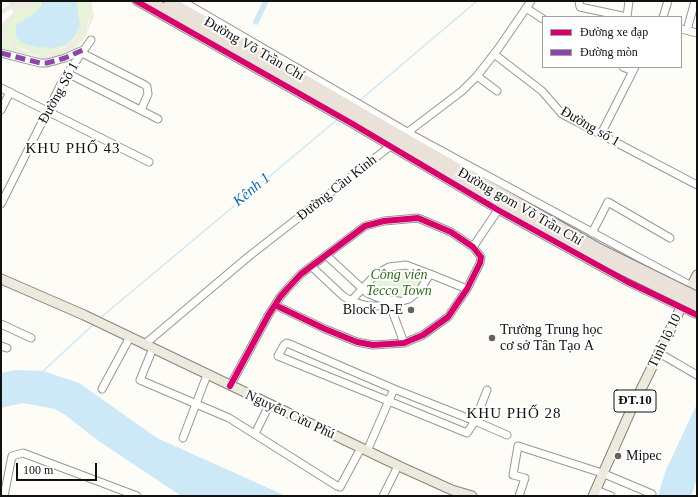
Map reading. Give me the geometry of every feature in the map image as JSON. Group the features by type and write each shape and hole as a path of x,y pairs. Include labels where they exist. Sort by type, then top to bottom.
{"highway":[{"name":"Đường Võ Trần Chí","path":"150,1 335,102"},
{"name":"Đường Võ Trần Chí","path":"169,1 335,102"},
{"path":"335,102 365,115 399,139 599,254 697,306"},
{"path":"599,254 697,297"}],"main road":[{"name":"Tỉnh lộ 10","path":"595,493 602,473 659,353 681,308 694,288 697,274"},
{"name":"Nguyễn Cửu Phú","path":"1,279 149,346 398,466 450,493 472,496"}],"street":[{"path":"136,1 335,102"},
{"path":"182,1 335,102"},
{"name":"Đường Cầu Kinh","path":"149,346 248,257 462,91 477,76 494,54 531,1"},
{"path":"627,16 629,1"},
{"path":"664,16 668,1"},
{"path":"695,1 684,29 697,33"},
{"path":"580,4 623,16"},
{"path":"526,8 542,18"},
{"name":"Đường Số 1","path":"1,204 67,73 91,40"},
{"path":"1,53 40,63 47,63 84,51 147,87 148,94 141,110"},
{"name":"Đường số 1","path":"494,54 542,91 562,114 697,184"},
{"path":"601,134 634,69"},
{"path":"67,73 158,119"},
{"path":"477,76 497,91"},
{"path":"1,88 48,110 149,162"},
{"path":"1,110 10,92"},
{"name":"Đường gom Võ Trần Chí","path":"335,102 365,115 498,210 628,282 697,315"},
{"name":"Đường gom Võ Trần Chí","path":"335,102 351,122 399,139 592,233 694,288"},
{"path":"592,233 608,202 670,238"},
{"path":"473,246 498,210"},
{"path":"230,386 275,305 287,289 326,255 365,226 384,220 418,218 440,226 473,246 479,252 480,263 467,290 448,317 423,335 404,343 373,345 357,342 325,330 275,305"},
{"path":"326,255 361,289 379,298 393,301 404,301"},
{"path":"351,301 375,275 398,265 406,265 467,290"},
{"path":"312,267 351,301 368,306 390,306 404,301 420,290 430,274"},
{"path":"390,306 404,343"},
{"path":"1,324 31,338"},
{"path":"102,389 130,337"},
{"path":"487,390 475,422 467,433 278,356 284,345 287,343 394,389 475,422 508,434"},
{"path":"149,346 140,380 229,418 340,487 364,450 394,389"},
{"path":"304,366 310,353"},
{"path":"659,353 697,376"},
{"path":"341,382 347,369"},
{"path":"183,438 207,375"},
{"path":"422,415 429,403"},
{"path":"255,434 269,405"},
{"path":"519,496 525,478 513,476 518,446 602,473 652,494"},
{"path":"4,496 12,456 23,453 137,496"},
{"path":"382,496 398,466"},
{"path":"595,493 611,496"}],"green space":[{"path":"33,1 86,1 87,17 81,33 69,45 49,53 33,53 13,45 5,37 2,30 20,11 29,8"},
{"path":"89,1 91,1 94,16 84,39 76,48 74,45 81,38 89,23"},
{"path":"1,37 12,48 32,55 50,56 69,48 74,50 52,60 40,60 1,50"},
{"name":"Công viên Tecco Town","path":"396,267 416,271 425,277 422,284 408,296 399,299 393,299 364,290 378,276"}],"shaded area":[{"path":"8,1 33,1 29,8 20,11 2,32 8,41 22,50 33,53 49,53 64,48 74,41 81,33 85,23 87,11 86,1 89,1 90,9 87,27 81,38 74,45 76,48 74,50 69,48 55,55 46,56 24,53 12,48 1,37 1,25 14,12 11,9 1,15 1,10 9,5"}],"water":[{"path":"42,1 76,1 80,25 74,37 65,45 53,48 37,47 22,43 16,37 16,25 34,14 41,6"},
{"path":"16,370 43,371 79,383 157,438 286,496 180,495 100,442 64,414 55,409 23,403 1,408 1,373"},
{"path":"697,404 697,479 691,496 658,496 665,472"}],"waterway":[{"name":"Kênh 1","path":"256,22 266,1"},
{"name":"Kênh 1","path":"359,101 477,1"},
{"name":"Kênh 1","path":"99,319 338,119"},
{"name":"Kênh 1","path":"42,372 95,323"}],"marked path":[{"path":"1,53 40,63 47,63 65,58 85,49"}],"cycle path":[{"path":"136,1 351,123 498,210 628,282 697,315"},
{"path":"230,386 269,314 280,297 301,274 365,226 384,221 418,218 451,232 473,247 481,257 480,263 467,289 448,317 423,335 404,343 373,345 357,342 325,329 275,305"}],"place":[{"name":"Block D-E","path":"411,310"},
{"name":"Trường Trung học cơ sở Tân Tạo A","path":"492,338"},
{"name":"Mipec","path":"618,456"}],"district":[{"name":"KHU PHỐ 43","path":"73,149"},
{"name":"KHU PHỐ 28","path":"514,414"}]}
